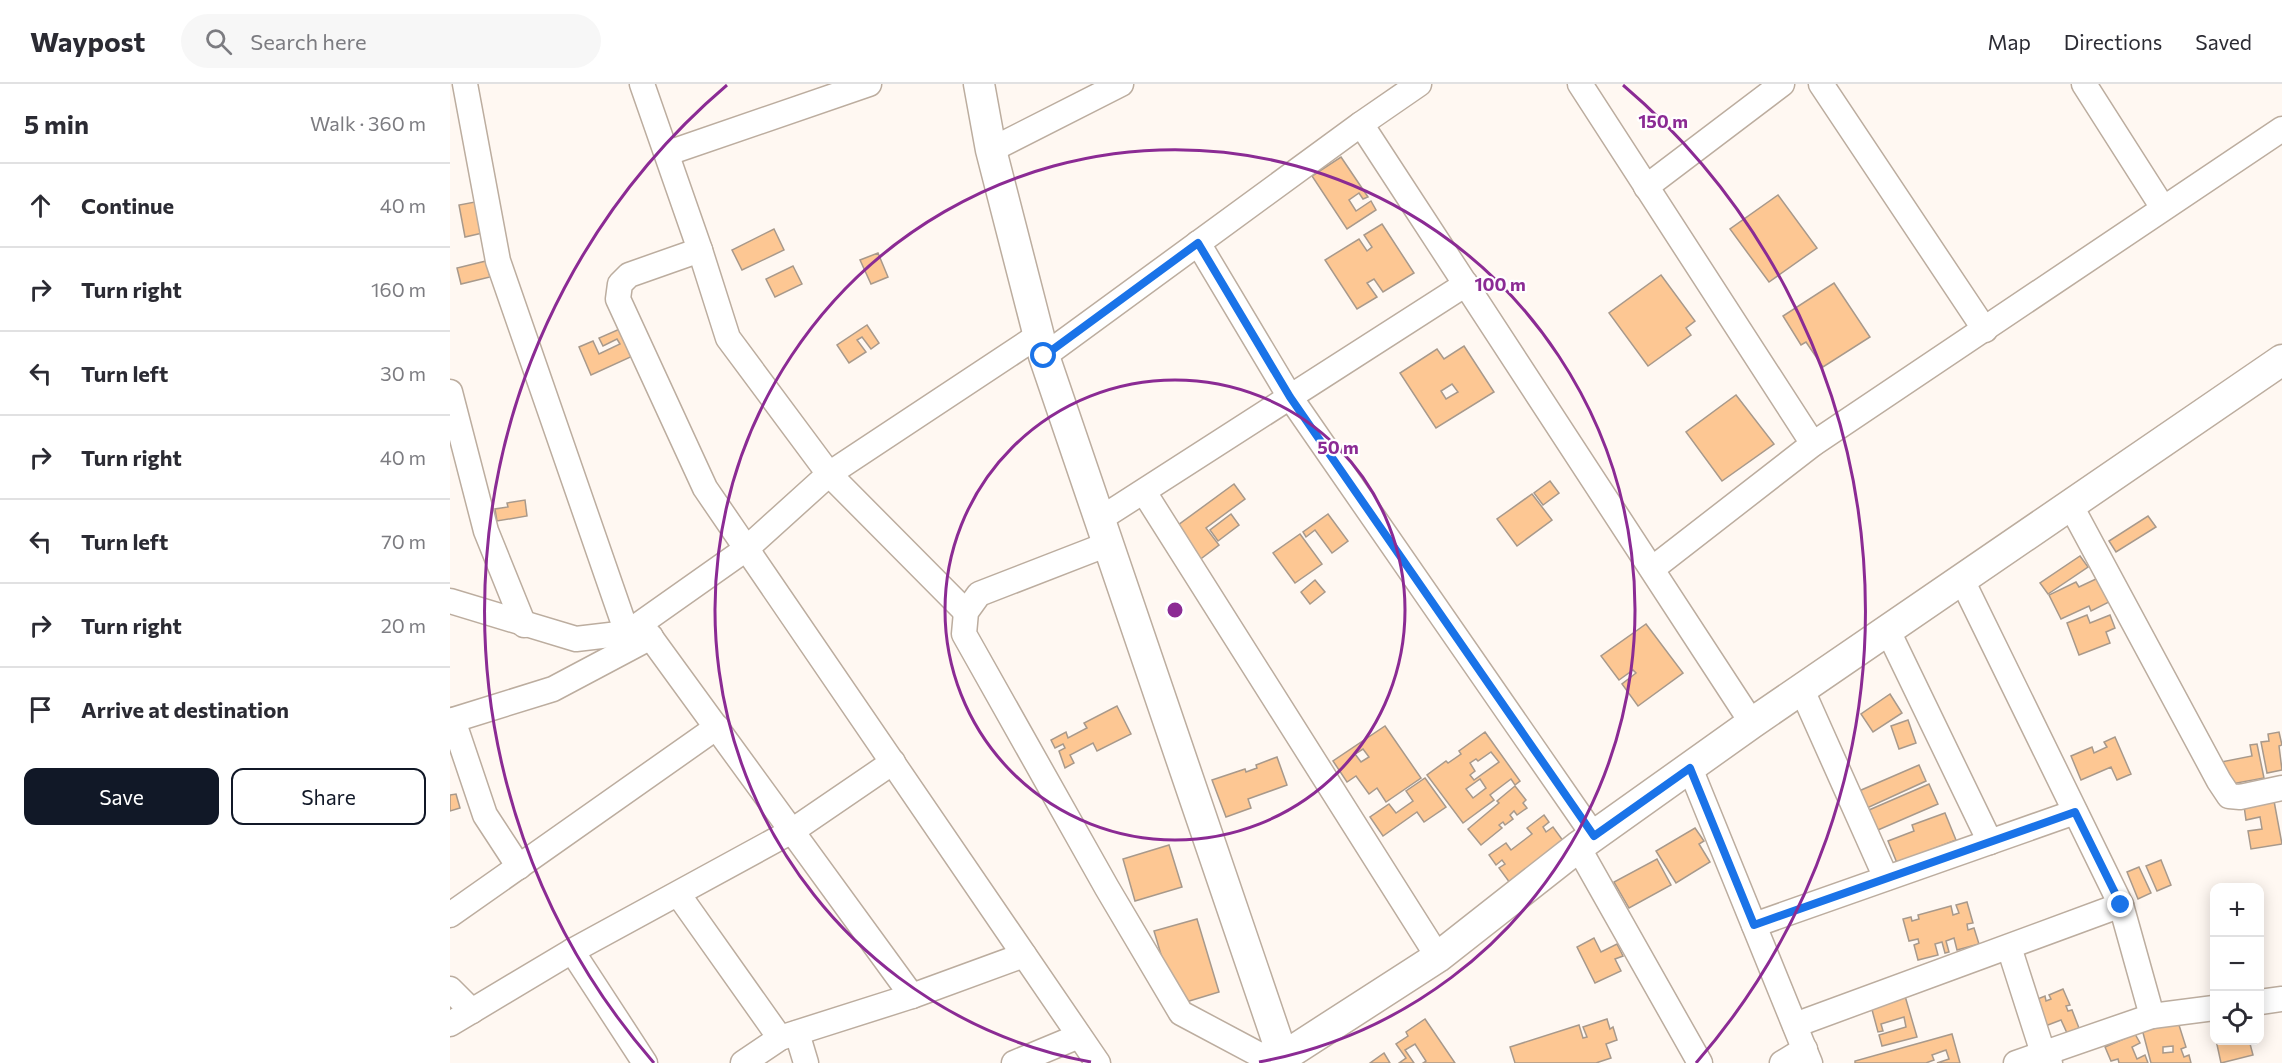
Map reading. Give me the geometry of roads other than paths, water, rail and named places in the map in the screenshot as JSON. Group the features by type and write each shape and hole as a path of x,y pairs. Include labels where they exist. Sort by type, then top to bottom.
{"street":[{"path":"465,84 498,261 640,631 717,727 912,996"},
{"path":"642,84 668,153 728,338 829,474 966,612"},
{"path":"668,153 869,84"},
{"path":"979,84 991,150 1041,345 1284,1060"},
{"path":"991,150 1121,84"},
{"path":"519,867 485,815 451,721 553,689 640,631 746,549 829,474 1041,345 1198,243 1419,84"},
{"path":"1580,84 1813,444"},
{"path":"1646,187 1782,84"},
{"path":"1821,84 1985,330"},
{"path":"2084,84 2163,207"},
{"path":"1361,124 1752,723"},
{"path":"1652,569 1813,444 2282,129"},
{"path":"1198,243 1290,397 1586,842 1700,1063"},
{"path":"700,250 629,275 620,284 618,299 705,488 1098,1063"},
{"path":"1466,284 1144,492 1104,532 979,594 966,612 964,634 1180,1013 1258,1054 1284,1060 1438,957 1586,842 1752,723 2282,360"},
{"path":"450,392 486,531 524,625"},
{"path":"1144,492 1438,957"},
{"path":"2070,506 2229,796 2240,797 2282,788"},
{"path":"1962,580 2121,905 2152,1016"},
{"path":"450,601 576,639 640,631"},
{"path":"1888,631 1990,842"},
{"path":"1802,690 1886,878"},
{"path":"450,915 717,727"},
{"path":"450,1024 572,951 792,831 892,762"},
{"path":"1690,768 1808,1056 1782,1063"},
{"path":"1754,925 2075,812"},
{"path":"678,894 788,1036 806,1063"},
{"path":"1795,1025 2121,905"},
{"path":"2009,947 2047,1058"},
{"path":"572,951 645,1063"},
{"path":"743,1063 788,1036 912,996 1024,955"},
{"path":"450,990 472,1011"},
{"path":"2264,1001 2282,999"},
{"path":"2016,1063 2047,1058 2152,1016 2210,1009"},
{"path":"1014,1063 1079,1036"}]}
